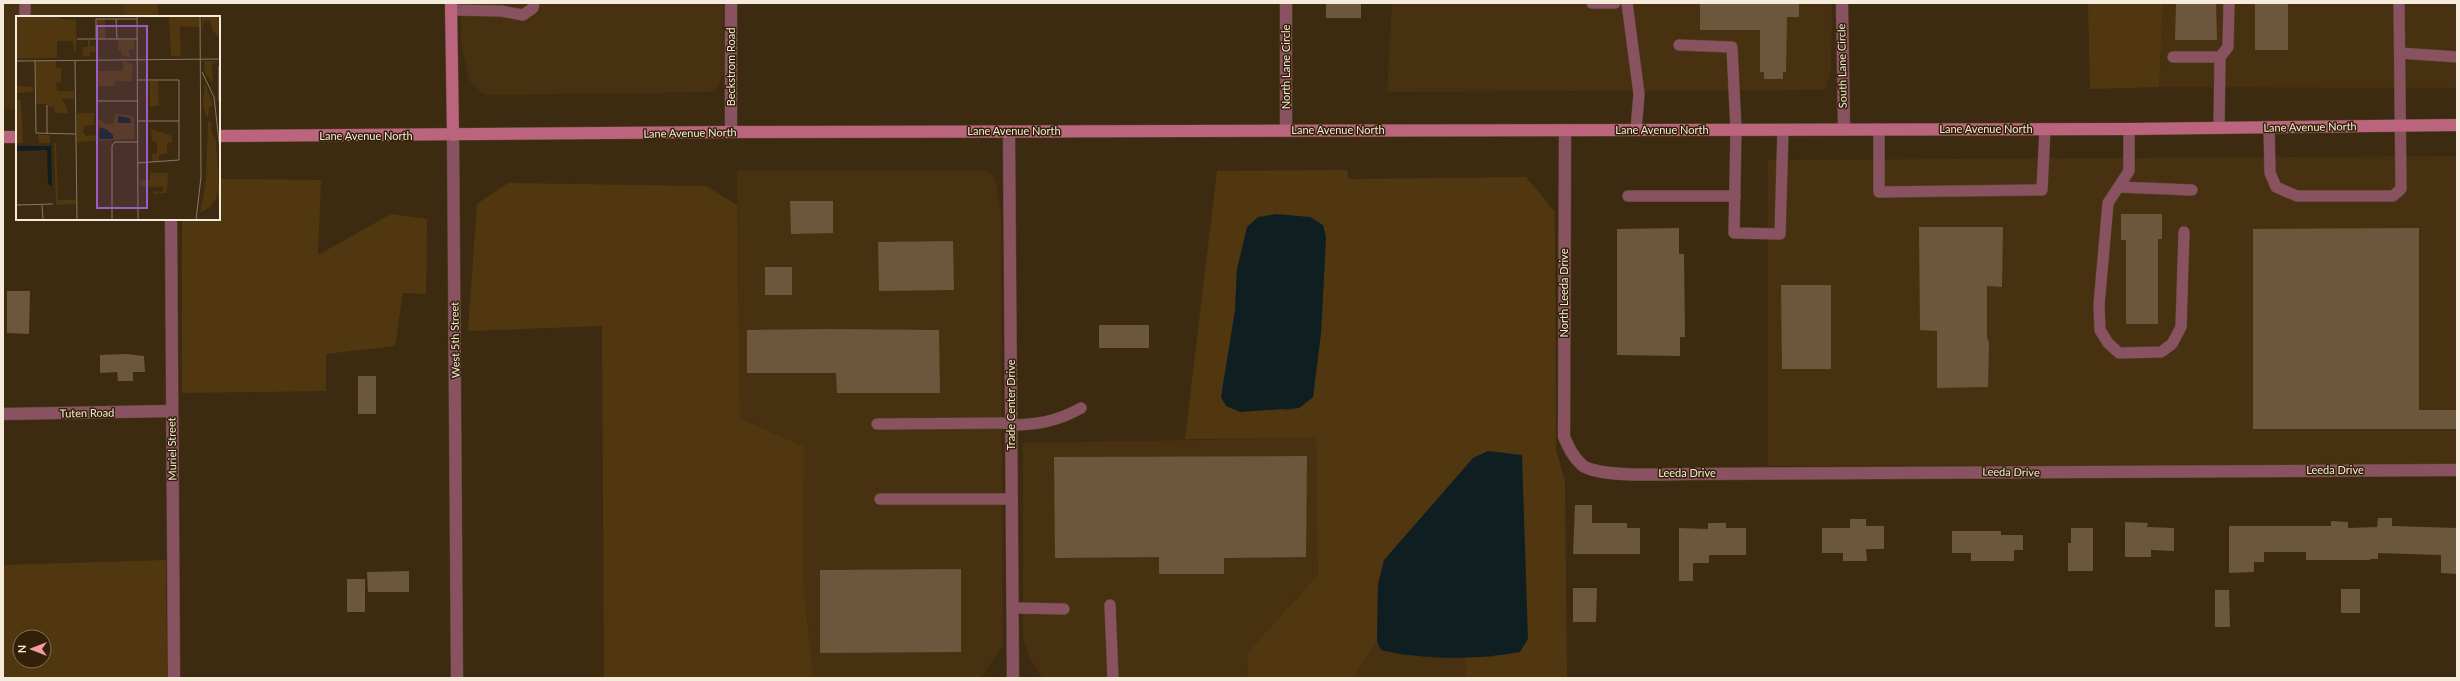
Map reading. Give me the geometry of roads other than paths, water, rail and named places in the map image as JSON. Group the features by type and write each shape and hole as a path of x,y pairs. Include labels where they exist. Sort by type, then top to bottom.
{"main road":[{"name":"West 5th Street","path":"451,7 453,135"},
{"name":"Lane Avenue North","path":"220,136 730,132 2129,129 2457,125"},
{"path":"3,137 16,137"}],"street":[{"name":"Beckstrom Road","path":"730,132 731,3"},
{"name":"North Lane Circle","path":"1286,3 1286,130"},
{"name":"South Lane Circle","path":"1842,3 1844,129"},
{"name":"North Leeda Drive","path":"1565,130 1564,437 1571,454"},
{"name":"Trade Center Drive","path":"1009,132 1013,678"},
{"name":"West 5th Street","path":"453,135 457,678"},
{"name":"Muriel Street","path":"171,220 171,411 174,678"},
{"name":"Tuten Road","path":"3,414 171,411"},
{"name":"Leeda Drive","path":"1571,454 1584,466 1602,473 2457,470"}],"lane":[{"path":"25,3 25,16"},
{"path":"451,7 501,11 523,15 533,8 534,3"},
{"path":"1592,3 1615,3"},
{"path":"1627,3 1639,94 1636,130"},
{"path":"2219,128 2220,56 2228,47 2229,3"},
{"path":"2268,127 2270,173 2276,188 2297,196 2394,196 2401,189 2402,126 2399,3"},
{"path":"1679,45 1732,47 1736,130 1734,233 1780,234 1783,130"},
{"path":"2400,53 2457,57"},
{"path":"2173,57 2220,56"},
{"path":"1879,129 1879,192 2042,190 2045,129"},
{"path":"2129,129 2129,171 2108,203 2099,305 2100,330 2108,343 2119,352 2161,352 2172,344 2180,327 2184,232"},
{"path":"2119,188 2192,190"},
{"path":"1628,196 1735,196"},
{"path":"877,424 1037,425 1065,417 1081,408"},
{"path":"880,499 1012,499"},
{"path":"1110,605 1113,678"},
{"path":"1013,608 1064,608"}]}
